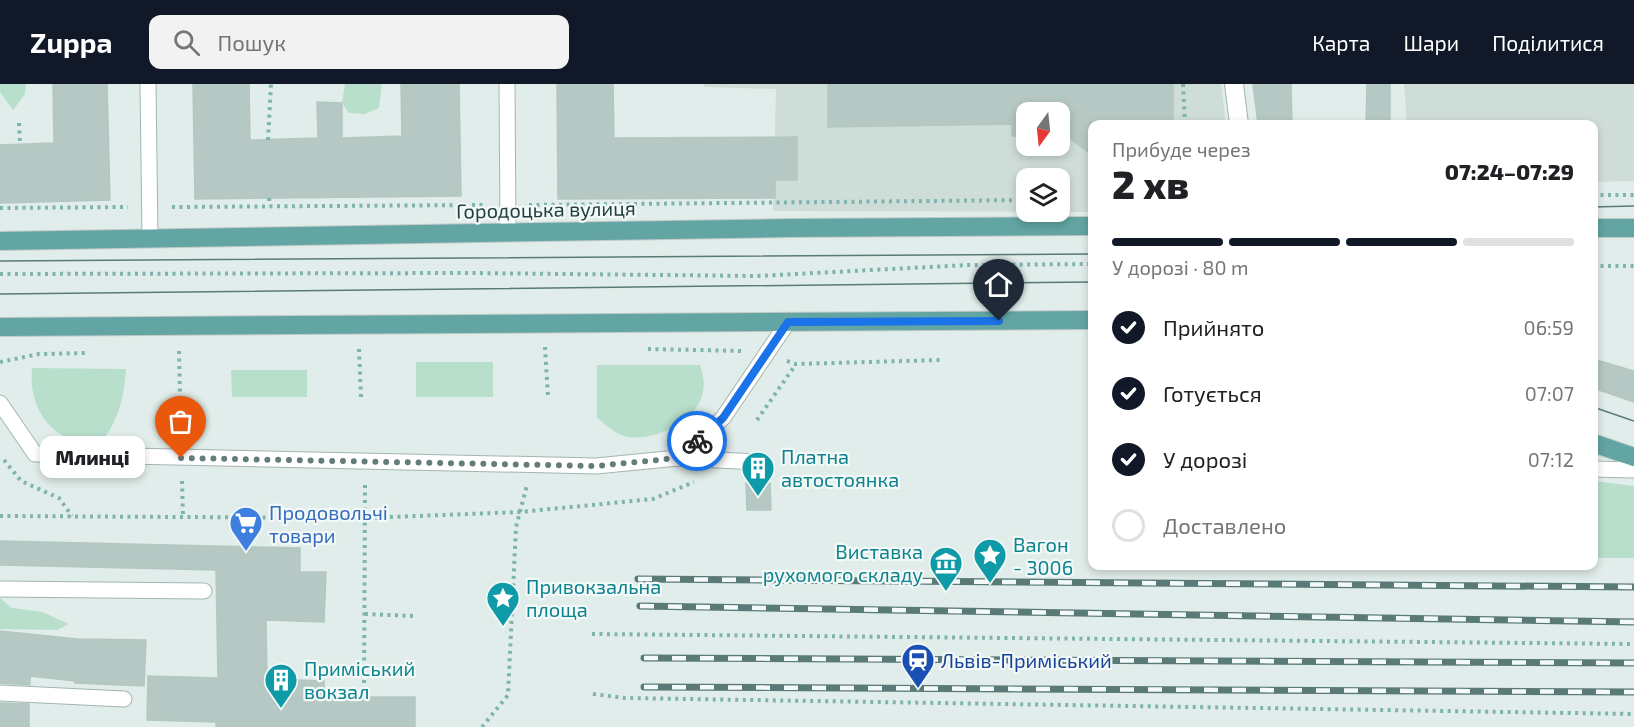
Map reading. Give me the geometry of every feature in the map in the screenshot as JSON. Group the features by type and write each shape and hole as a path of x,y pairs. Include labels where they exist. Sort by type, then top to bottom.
{"main road":[{"name":"Городоцька вулиця","path":"0,242 1088,226"},
{"path":"1598,228 1634,228"},
{"path":"0,327 1088,320"},
{"path":"1598,445 1634,457"}],"street":[{"path":"1234,84 1238,120"}],"lane":[{"path":"148,84 150,239"},
{"path":"507,84 508,233"},
{"path":"678,458 723,418 788,322"},
{"path":"0,403 35,454 596,466 678,458 758,462"},
{"path":"1598,469 1634,470"},
{"path":"0,589 204,591"},
{"path":"0,693 124,699"}],"path":[{"path":"268,140 271,84"},
{"path":"1183,84 1185,120"},
{"path":"19,123 20,144"},
{"path":"1598,195 1634,195"},
{"path":"269,198 270,206"},
{"path":"0,274 469,273 757,276 968,265 1088,264"},
{"path":"1598,266 1634,266"},
{"path":"545,347 548,397"},
{"path":"359,349 361,397"},
{"path":"179,351 180,397"},
{"path":"766,352 796,364 941,360"},
{"path":"757,420 796,364"},
{"path":"4,460 21,481 59,498 73,517"},
{"path":"482,727 508,695 516,527 529,479"},
{"path":"0,516 366,518 520,512 653,499 700,479"},
{"path":"182,481 183,517"},
{"path":"364,481 366,518 364,698"},
{"path":"365,614 414,616"},
{"path":"592,634 1634,644"},
{"path":"593,694 625,698 1634,714"}],"shaded area":[{"path":"704,84 1221,84 1226,120 1088,120 1088,212 1070,212 1070,168 1016,168 1016,212 773,211 776,89 704,87"},
{"path":"1404,84 1634,84 1634,181 1598,182 1598,120 1407,120"}],"green space":[{"path":"0,84 26,84 25,94 13,110 0,92"},
{"path":"345,84 382,84 379,108 365,114 349,113 342,103"},
{"path":"416,362 493,362 493,397 416,397"},
{"path":"597,365 700,365 703,392 693,412 674,427 651,436 624,436 597,418"},
{"path":"32,368 126,369 119,410 111,428 99,445 69,439 47,423 34,398"},
{"path":"231,370 307,370 307,397 232,397"},
{"path":"1598,482 1634,486 1634,558 1598,558"},
{"path":"0,598 12,608 42,612 69,624 57,630 0,629"}],"building":[{"path":"53,84 107,84 110,200 0,203 0,145 54,143"},
{"path":"193,84 249,84 250,140 318,138 317,102 342,103 342,138 402,136 401,84 459,84 461,196 195,199"},
{"path":"557,84 613,84 614,138 797,137 797,180 775,180 775,198 558,199"},
{"path":"828,84 1173,84 1173,119 1088,120 1088,152 1070,138 1070,102 1016,102 1016,136 1012,136 1012,124 828,127"},
{"path":"1253,84 1291,84 1292,120 1258,120"},
{"path":"1367,84 1390,84 1390,120 1366,120"},
{"path":"1598,360 1634,371 1634,402 1598,390"},
{"name":"Платна автостоянка","path":"746,483 770,483 771,510 747,510"},
{"path":"0,541 300,548 300,572 326,572 324,622 266,620 267,679 324,681 324,697 415,697 415,727 216,727 216,722 147,720 148,676 218,678 216,570 0,565"},
{"path":"0,631 77,639 146,640 144,686 75,683 75,681 30,676 30,685 0,683"},
{"path":"0,703 29,704 29,727 0,727"}],"tram line":[{"path":"1598,207 1634,206"},
{"path":"0,261 1088,254"},
{"path":"0,294 1088,282"},
{"path":"1598,409 1634,421"}],"railway":[{"path":"638,579 1634,587"},
{"path":"640,606 1634,622"},
{"path":"644,658 1634,663"},
{"path":"644,687 1634,692"}],"way so far":[{"path":"181,458 596,466 678,458 697,441"}],"place":[{"name":"Млинці","path":"181,458"},
{"name":"Платна автостоянка","path":"758,497"},
{"name":"Продовольчі товари","path":"246,552"},
{"name":"Вагон - 3006","path":"990,584"},
{"name":"Виставка рухомого складу","path":"946,592"},
{"name":"Привокзальна площа","path":"503,627"},
{"name":"Львів-Приміський","path":"918,689"},
{"name":"Приміський вокзал","path":"281,709"}],"route":[{"path":"697,441 723,418 788,322 999,321"}]}
